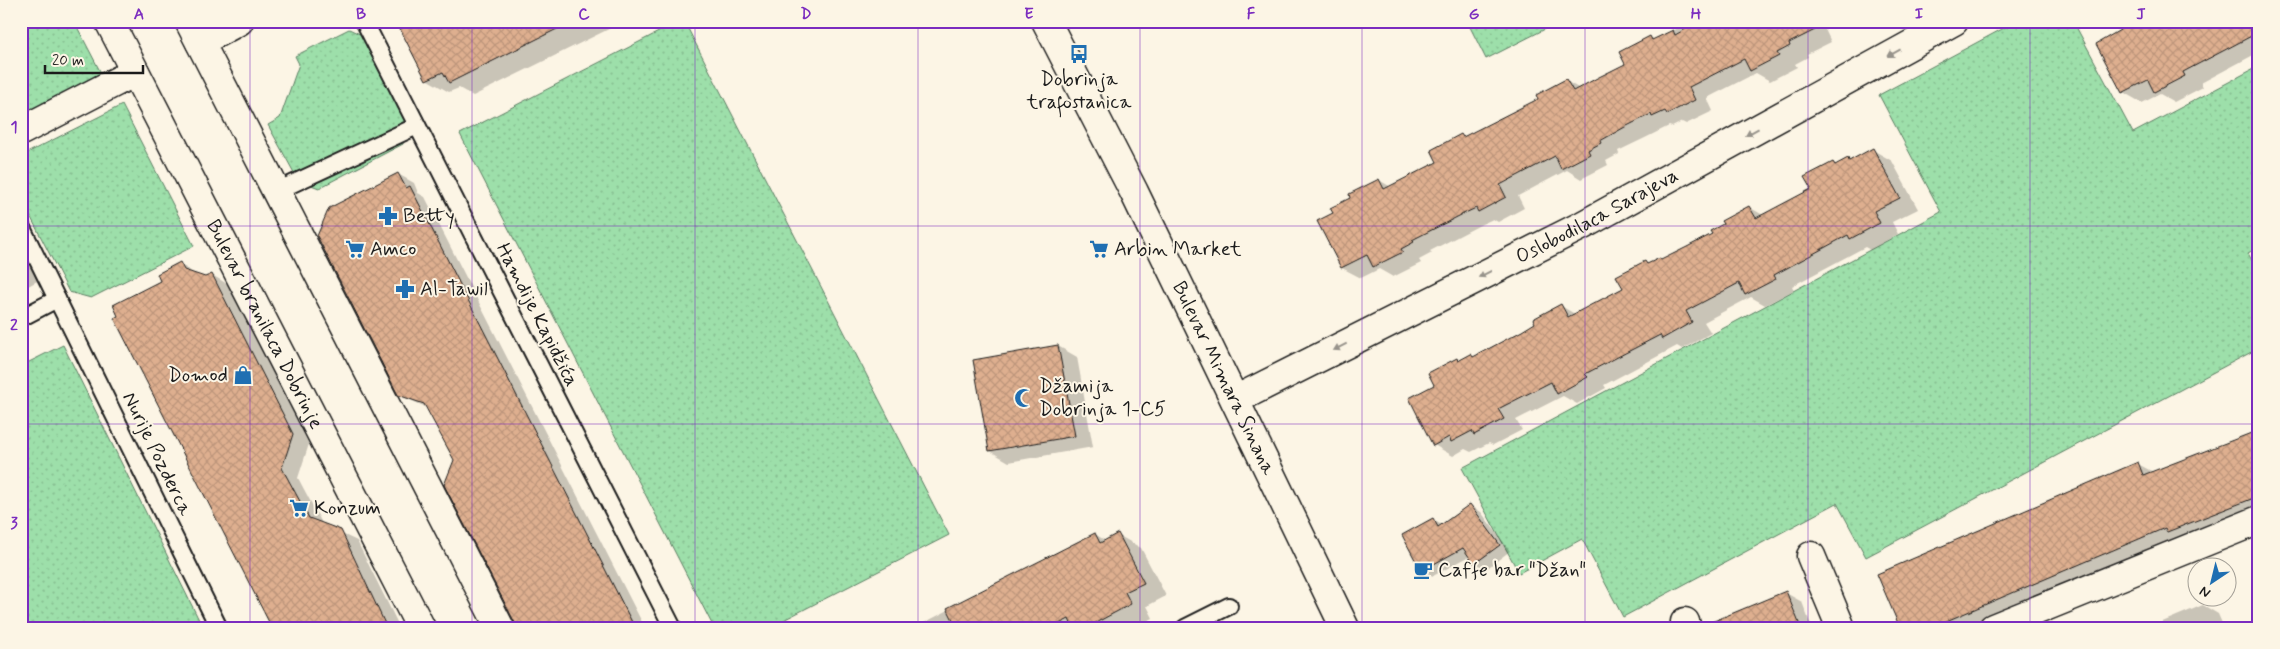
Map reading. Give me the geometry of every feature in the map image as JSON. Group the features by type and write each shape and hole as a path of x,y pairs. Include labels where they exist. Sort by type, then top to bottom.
{"street":[{"name":"Bulevar branilaca Dobrinje","path":"109,21 421,628"},
{"path":"240,21 195,31 500,628"},
{"name":"Bulevar Mimara Sinana","path":"1046,21 1134,192 1344,628"},
{"name":"Oslobodilaca Sarajeva","path":"1235,400 1583,225 1941,24"},
{"path":"21,131 134,72"},
{"path":"1993,628 2259,520"},
{"path":"1811,556 1841,628"}],"lane":[{"name":"Hamdije Kapidžića","path":"364,21 673,628"},
{"path":"277,191 417,126"},
{"name":"Nurije Pozderca","path":"21,226 219,628"},
{"path":"21,318 57,299"},
{"path":"1185,628 1229,606"}],"green space":[{"path":"21,21 74,21 101,73 21,115"},
{"path":"680,21 684,21 949,535 768,628 714,628 460,134"},
{"path":"1467,21 1561,21 1486,59"},
{"path":"2017,21 2073,21 2133,133 2259,66 2259,247 2248,253 2259,274 2259,348 1866,557 1837,503 1623,617 1582,539 1519,573 1462,468 1941,212 1879,95"},
{"path":"349,29 364,36 408,127 403,144 319,188 298,180 268,125 280,118 299,64 295,56"},
{"path":"122,105 194,246 91,298 69,292 21,198 21,156"},
{"path":"63,345 203,628 21,628 21,366"}],"building":[{"path":"417,21 573,21 449,83 443,72 426,80 400,29"},
{"path":"1700,21 1833,21 1789,43 1790,46 1777,53 1779,56 1750,71 1744,59 1689,87 1695,100 1667,114 1665,111 1652,117 1651,114 1625,127 1588,150 1590,154 1561,169 1555,156 1500,185 1506,197 1478,212 1476,208 1412,240 1414,242 1401,249 1403,252 1373,267 1367,255 1341,268 1317,221 1333,213 1330,208 1350,198 1349,194 1379,179 1384,189 1437,162 1431,150 1461,134 1463,137 1538,99 1536,95 1566,79 1573,91 1625,64 1619,52 1650,36 1652,40 1673,30 1675,35"},
{"path":"2114,21 2259,21 2259,32 2183,72 2185,76 2154,92 2148,80 2122,93 2096,44 2120,30"},
{"path":"1873,148 1900,198 1874,211 1880,223 1850,239 1848,235 1774,275 1776,279 1745,295 1739,283 1686,311 1692,322 1662,339 1660,335 1585,374 1588,377 1557,394 1551,382 1498,409 1504,419 1474,435 1472,431 1451,442 1449,437 1433,446 1409,398 1434,385 1428,373 1457,358 1458,361 1471,354 1473,357 1522,331 1535,323 1533,319 1561,304 1568,317 1623,288 1616,276 1645,261 1647,264 1660,258 1661,260 1712,234 1710,231 1723,224 1721,221 1749,206 1756,218 1811,189 1804,177 1833,162 1835,165 1848,158 1849,161"},
{"path":"398,173 406,188 410,186 635,628 518,628 514,621 444,485 454,460 424,404 398,395 317,236 329,208"},
{"path":"180,262 184,270 205,277 212,274 293,434 282,468 309,518 341,530 387,628 272,628 114,318 118,316 113,305 160,281 157,274"},
{"name":"Džamija Dobrinja 1-C5","path":"1058,345 1075,436 989,451 973,360"},
{"path":"2259,430 2259,496 2167,532 2165,528 1930,628 1900,628 1877,574 2138,462 2143,475"},
{"path":"1470,504 1500,545 1474,564 1463,548 1421,571 1402,535 1433,518 1438,527"},
{"path":"1095,533 1100,543 1118,533 1144,583 1125,592 1131,604 1086,628 1073,628 1069,619 1051,628 957,628 947,608"},
{"path":"1786,591 1801,628 1702,628 1702,626"}],"place":[{"name":"Dobrinja trafostanica","path":"1079,54"},
{"name":"Betty","path":"388,216"},
{"name":"Amco","path":"355,249"},
{"name":"Arbin Market","path":"1099,249"},
{"name":"Al-Tawil","path":"405,289"},
{"name":"Domod","path":"243,375"},
{"name":"Džamija Dobrinja 1-C5","path":"1024,398"},
{"name":"Konzum","path":"299,508"},
{"name":"Caffe bar \"Džan\"","path":"1423,570"}]}
